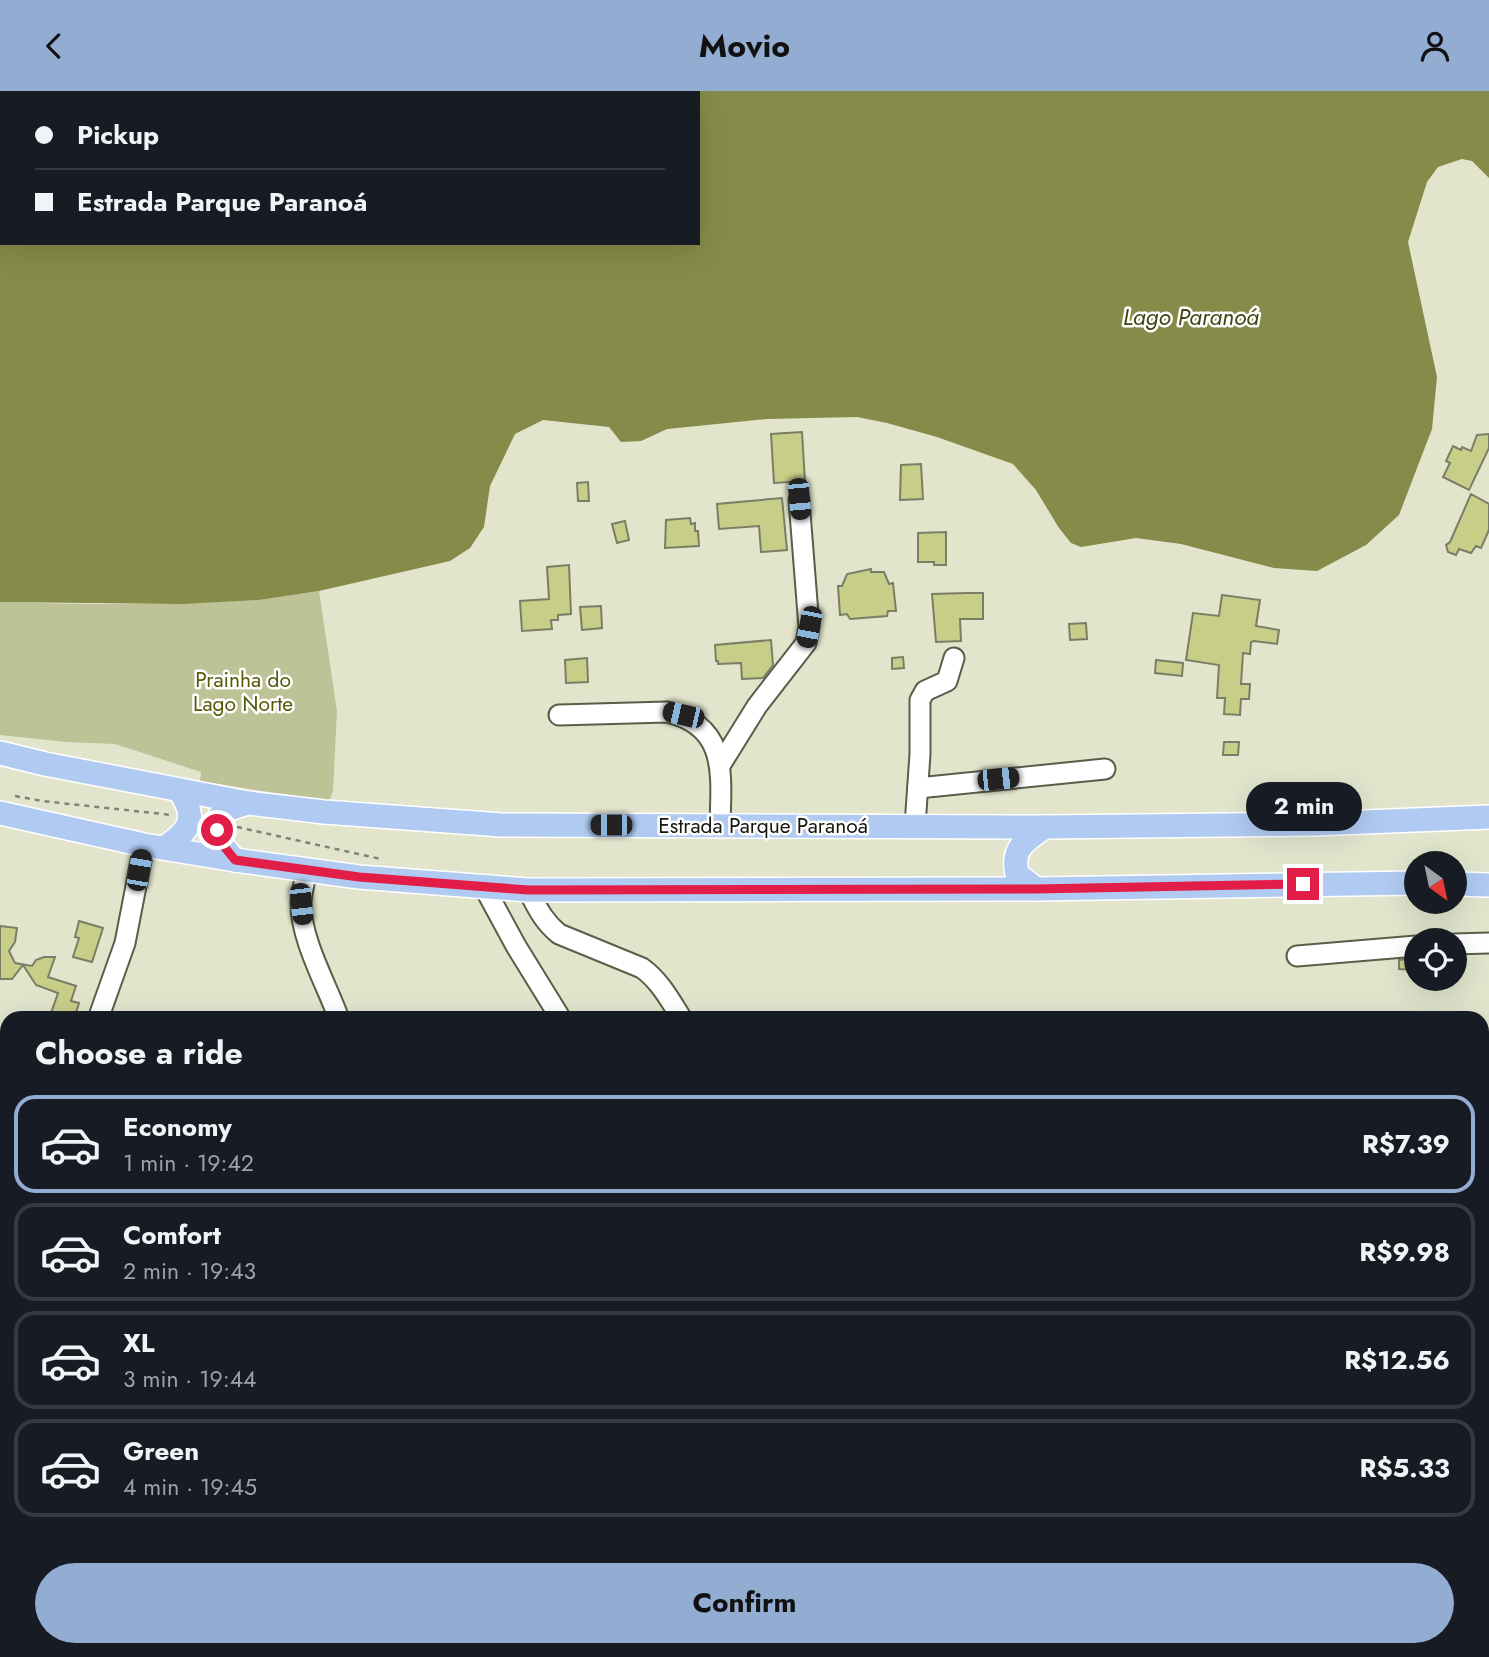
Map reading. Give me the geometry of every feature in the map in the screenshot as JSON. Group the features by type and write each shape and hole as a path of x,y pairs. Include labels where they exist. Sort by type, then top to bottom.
{"main road":[{"name":"Estrada Parque Paranoá","path":"0,753 248,803 324,812 502,825 1045,827 1315,824 1489,817"},
{"path":"154,846 181,836 190,824 190,807 180,791"},
{"path":"235,860 218,839 218,823 225,812 248,803"},
{"path":"5,804 154,846 235,860 359,877 528,890 1035,889 1404,883"},
{"path":"1035,889 1017,874 1014,862 1027,838 1045,827"},
{"path":"1467,884 1489,885"}],"street":[{"path":"721,764 757,706 806,643 809,627 799,499"},
{"path":"915,826 920,700 925,691 947,681 954,658"},
{"path":"559,715 667,712 683,715 699,726 718,753 721,764 720,826"},
{"path":"918,788 1105,769"},
{"path":"101,1011 125,943 154,846"},
{"path":"307,869 301,904 303,919 308,939 337,1011"},
{"path":"484,887 556,1011"},
{"path":"528,890 549,926 559,934 642,968 662,987 677,1011"},
{"path":"1467,944 1489,943"},
{"path":"1297,955 1404,947"}],"path":[{"path":"5,804 42,801 191,817"},
{"path":"218,823 382,859"}],"green space":[{"name":"Prainha do Lago Norte","path":"319,591 337,711 333,791 329,802 200,781 201,772 115,744 0,735 0,602 199,602"}],"water":[{"name":"Lago Paranoá","path":"700,91 1489,91 1489,178 1472,161 1462,159 1438,167 1427,182 1408,242 1437,377 1432,429 1399,515 1366,545 1317,571 1274,568 1181,544 1136,538 1081,547 1071,543 1036,490 1013,464 937,437 857,417 767,419 667,429 641,441 621,442 609,427 543,420 515,434 490,486 484,527 470,548 450,561 319,591 258,600 182,604 0,602 0,245 700,245"}],"building":[{"path":"802,432 805,481 774,483 771,434"},
{"path":"1489,434 1489,448 1469,490 1443,477 1450,463 1446,461 1453,446 1471,451 1477,435"},
{"path":"921,464 923,499 900,500 901,465"},
{"path":"588,482 589,501 578,501 577,483"},
{"path":"1471,494 1489,504 1489,530 1481,548 1476,546 1471,553 1459,549 1456,555 1448,552 1446,545 1450,542"},
{"path":"782,498 787,550 761,552 759,526 719,529 717,504"},
{"path":"690,518 691,524 695,523 695,531 698,531 699,546 665,548 666,520"},
{"path":"625,521 629,540 617,543 612,524"},
{"path":"946,532 946,565 918,562 918,533"},
{"path":"569,565 571,614 558,615 558,620 551,620 552,629 522,631 520,601 549,599 547,567"},
{"path":"871,569 871,572 884,572 889,584 893,583 896,611 888,611 887,616 850,619 847,614 840,615 838,586 842,586 847,574"},
{"path":"983,593 983,619 960,619 961,641 936,642 932,594"},
{"path":"1222,595 1260,600 1256,626 1279,630 1277,644 1254,641 1251,642 1250,654 1243,653 1241,684 1250,684 1249,699 1241,699 1240,715 1224,714 1225,698 1217,698 1219,665 1186,660 1193,613 1219,616"},
{"path":"601,606 602,628 582,630 580,607"},
{"path":"1086,623 1087,639 1070,640 1069,624"},
{"path":"771,640 773,665 763,678 742,679 741,663 718,664 716,661 715,645"},
{"path":"903,657 904,668 892,669 892,658"},
{"path":"587,658 588,682 566,683 565,660"},
{"path":"1156,660 1183,663 1182,676 1155,673"},
{"path":"1224,742 1239,742 1238,755 1223,755"},
{"path":"79,921 103,928 92,962 73,957 79,938 75,937"},
{"path":"0,926 17,928 15,942 9,951 15,963 32,966 36,960 55,957 48,977 76,986 71,1001 79,1003 76,1011 52,1011 58,993 36,985 23,965 12,979 0,979"},
{"path":"1404,959 1404,969 1399,969 1399,960"}],"route":[{"path":"217,830 218,839 235,860 359,877 528,890 1035,889 1303,884"}]}
